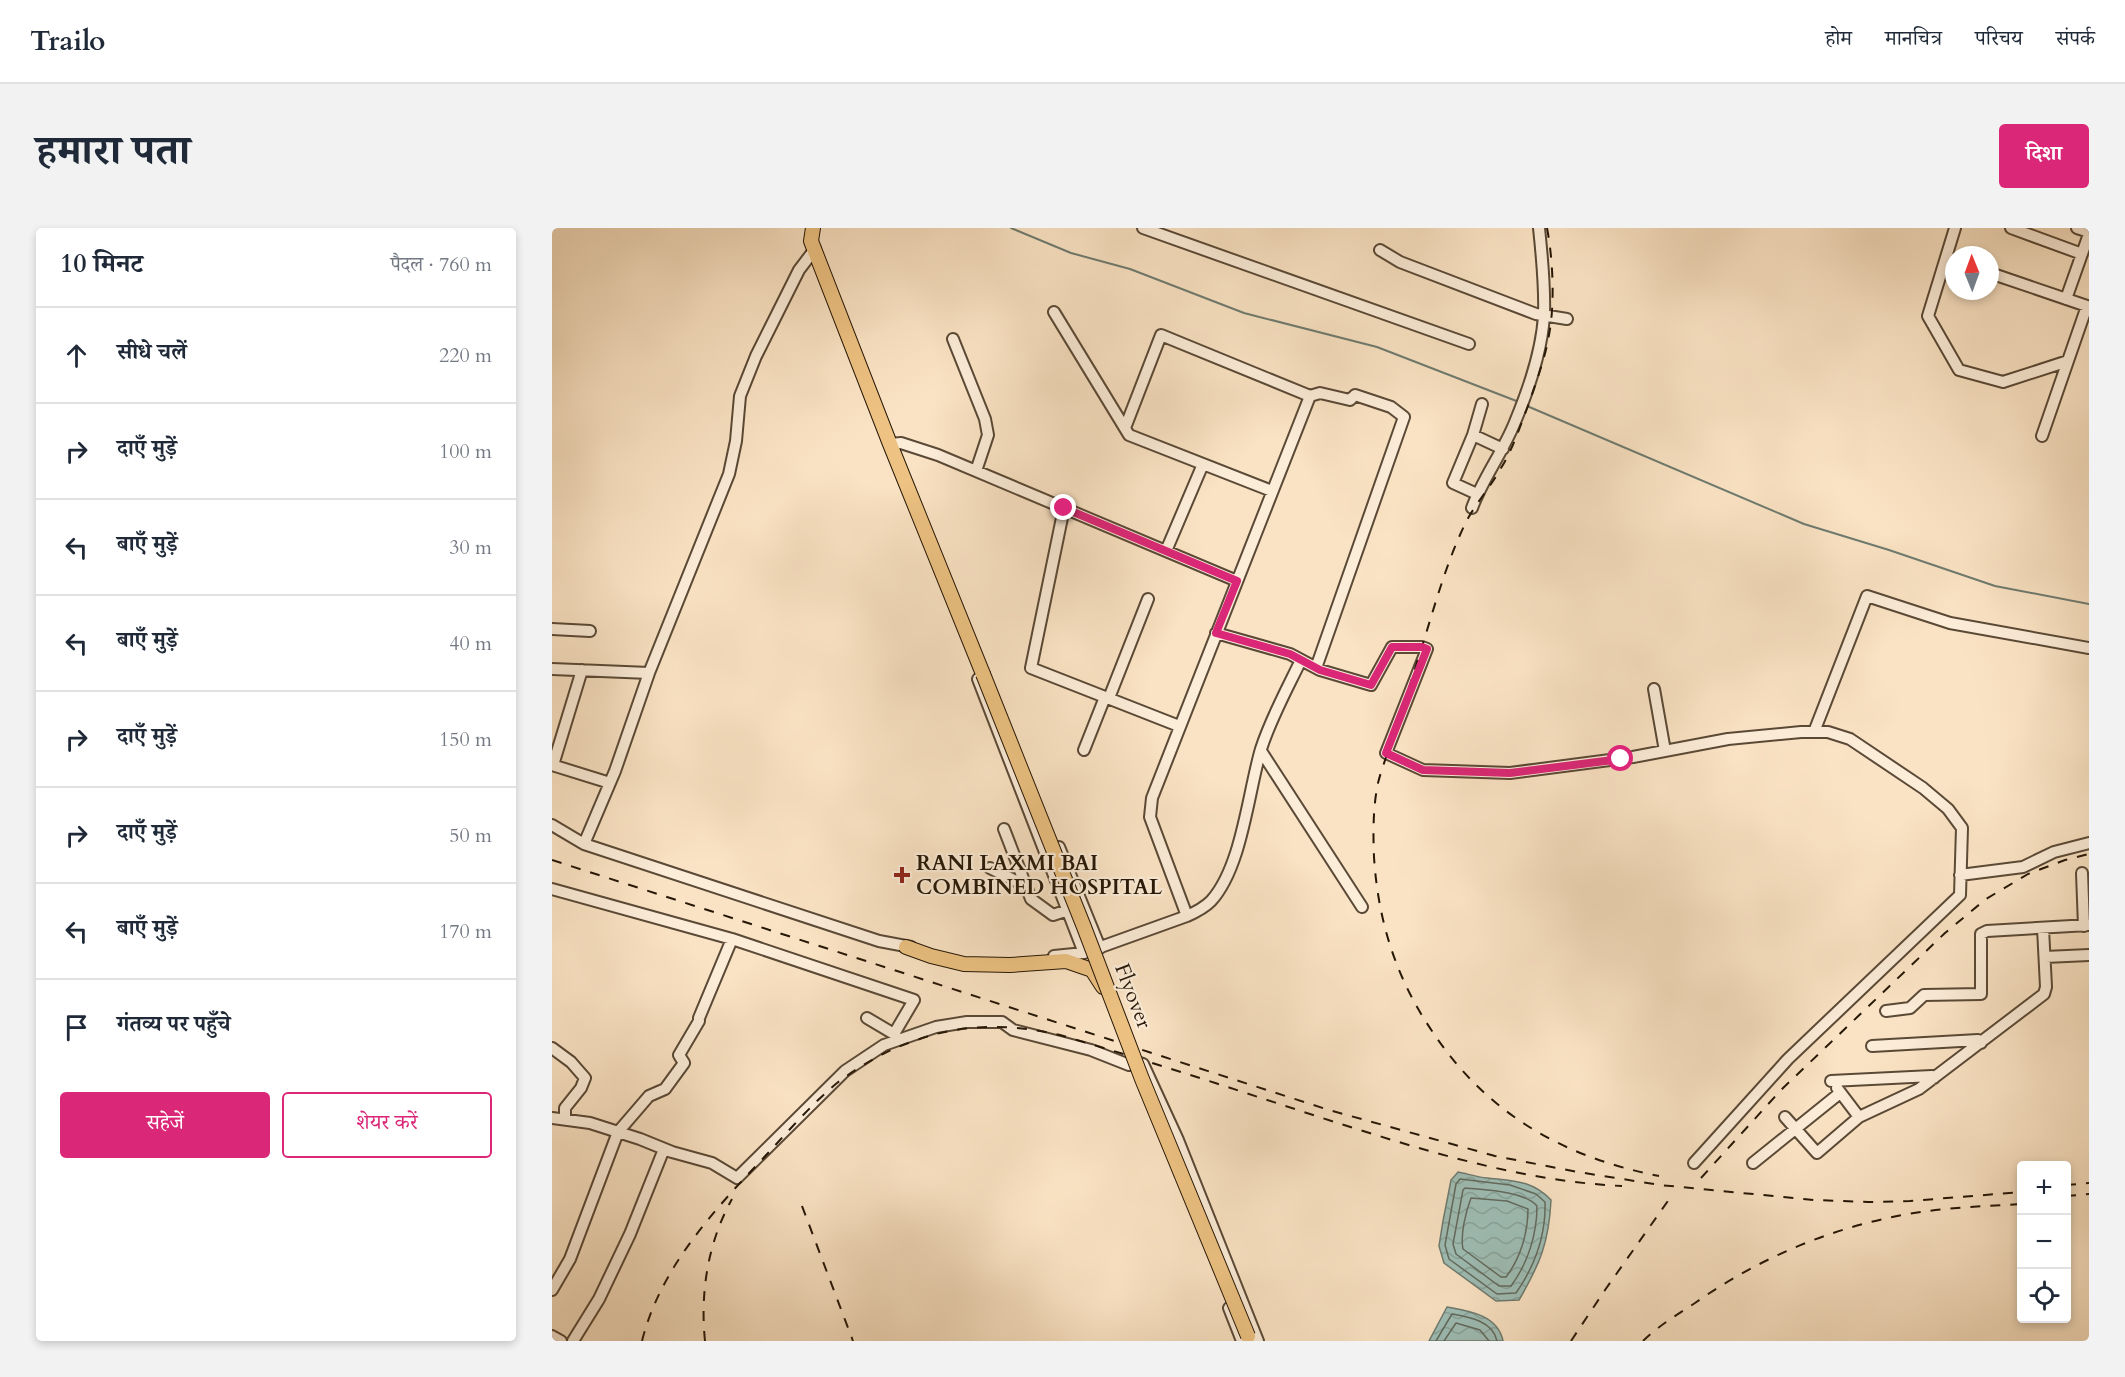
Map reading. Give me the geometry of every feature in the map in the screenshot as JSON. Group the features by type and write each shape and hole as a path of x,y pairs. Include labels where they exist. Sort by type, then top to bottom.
{"main road":[{"name":"Flyover","path":"813,228 811,241 890,444 1249,1340"},
{"path":"912,949 964,964 1010,965 1066,961 1079,964 1092,970 1098,976 1113,1013 1119,1018"}],"street":[{"path":"1143,228 1469,344"},
{"path":"1472,508 1515,422 1540,342 1544,315 1539,228"},
{"path":"1952,246 1955,228"},
{"path":"2011,228 2082,254"},
{"path":"2066,299 2089,233 2077,228"},
{"path":"584,844 610,783 650,673 729,474 736,441 740,396 756,356 799,270 814,249"},
{"path":"1380,249 1400,262 1536,314 1567,319"},
{"path":"1945,272 1928,315 1959,370 2002,382 2068,361"},
{"path":"1999,276 2087,306 2042,436"},
{"path":"1054,312 1129,435 1272,491"},
{"path":"1125,428 1161,335 1310,396 1320,393 1350,400 1355,396 1391,407 1404,417 1316,668"},
{"path":"953,339 985,419 988,435 976,471"},
{"path":"1187,916 1150,817 1152,798 1310,396"},
{"path":"1477,494 1453,483 1473,435 1482,404"},
{"path":"1473,435 1503,449"},
{"path":"890,444 902,443 938,455 1237,581"},
{"path":"1166,551 1203,464"},
{"path":"1064,508 1031,668 1179,726"},
{"path":"1814,732 1867,596 1950,623 2089,648"},
{"path":"1084,750 1148,599"},
{"path":"552,629 590,631"},
{"path":"1216,633 1290,654 1316,668 1371,685 1392,647 1427,649 1386,753 1423,770 1510,773 1665,751 1728,739 1828,732 1850,739 1923,788 1948,808 1962,828 1960,895 1788,1059 1694,1163"},
{"path":"552,825 584,844 879,941 912,949 1003,961 1084,953 1187,916 1200,910 1211,901 1236,854 1261,751 1272,719 1301,660"},
{"path":"552,669 650,673"},
{"path":"1084,953 978,678 981,669 989,673 1100,948"},
{"path":"582,670 552,765 610,783"},
{"path":"1654,689 1665,751"},
{"path":"1261,751 1362,907"},
{"path":"1004,829 1031,899 1053,915 1068,910"},
{"path":"1960,875 2023,867 2054,852 2089,843"},
{"path":"990,868 1016,881 1024,882"},
{"path":"1886,1011 1910,1008 1924,995 1981,994 1981,934 1987,931 2086,925 2086,890 2082,873"},
{"path":"552,890 732,939 914,1000 894,1034 867,1018"},
{"path":"1785,1117 1817,1153 1859,1117 1919,1089 2044,994 2046,987 2043,928"},
{"path":"552,1290 570,1259 618,1132 649,1096 665,1089 684,1062 679,1055 699,1022 699,1017 732,939"},
{"path":"2045,957 2089,955"},
{"path":"552,1118 590,1123 618,1132 712,1163 737,1178 845,1071 884,1045 936,1027 967,1022 1002,1022 1013,1030 1091,1050 1130,1065 1249,1340"},
{"path":"1872,1046 1978,1040 1981,1042"},
{"path":"552,1048 571,1062 585,1078 581,1088 565,1108 565,1119"},
{"path":"1130,1065 1132,1062 1143,1064 1159,1096 1249,1340"},
{"path":"1859,1117 1831,1081 1932,1076 1934,1078"},
{"path":"1753,1163 1840,1093"},
{"path":"573,1341 599,1299 630,1234 664,1149"},
{"path":"552,1336 561,1341"}],"water":[{"path":"1458,1172 1529,1185 1544,1193 1551,1200 1546,1241 1533,1275 1519,1300 1496,1301 1444,1263 1439,1246 1451,1180"},
{"path":"1447,1307 1473,1313 1489,1320 1500,1332 1503,1341 1429,1341"}],"waterway":[{"path":"1011,228 1071,253 1130,269 1244,313 1377,347 1519,402"},
{"path":"1527,406 1804,524 1995,586 2089,604"}],"railway":[{"path":"1547,228 1553,296 1545,353 1528,406 1509,453 1467,520 1452,554 1382,769 1376,792 1374,820 1376,881 1391,948 1408,990 1432,1031 1477,1086 1530,1128 1559,1144 1624,1168 1659,1176"},
{"path":"1701,1178 1781,1090 1945,933 1986,899 2028,874 2089,854"},
{"path":"552,860 1329,1110 1495,1156 1660,1185 1814,1200 1910,1201 2017,1192"},
{"path":"642,1341 663,1287 694,1238 731,1193 811,1107 837,1083 875,1058 906,1044 952,1030 1006,1027 1060,1035 1429,1151 1505,1170 1583,1183 1622,1186"},
{"path":"2071,1185 2089,1183"},
{"path":"2071,1196 2089,1194"},
{"path":"1571,1341 1670,1198"},
{"path":"705,1341 704,1304 708,1268 717,1232 732,1199"},
{"path":"1643,1341 1655,1330 1721,1286 1802,1244 1890,1217 1958,1208 2017,1204"},
{"path":"802,1206 853,1341"}],"place":[{"name":"RANI LAXMI BAI COMBINED HOSPITAL","path":"902,875"}],"route":[{"path":"1064,508 1237,581 1216,633 1290,654 1320,670 1371,685 1392,647 1427,649 1386,753 1423,770 1510,773 1621,759"}]}
